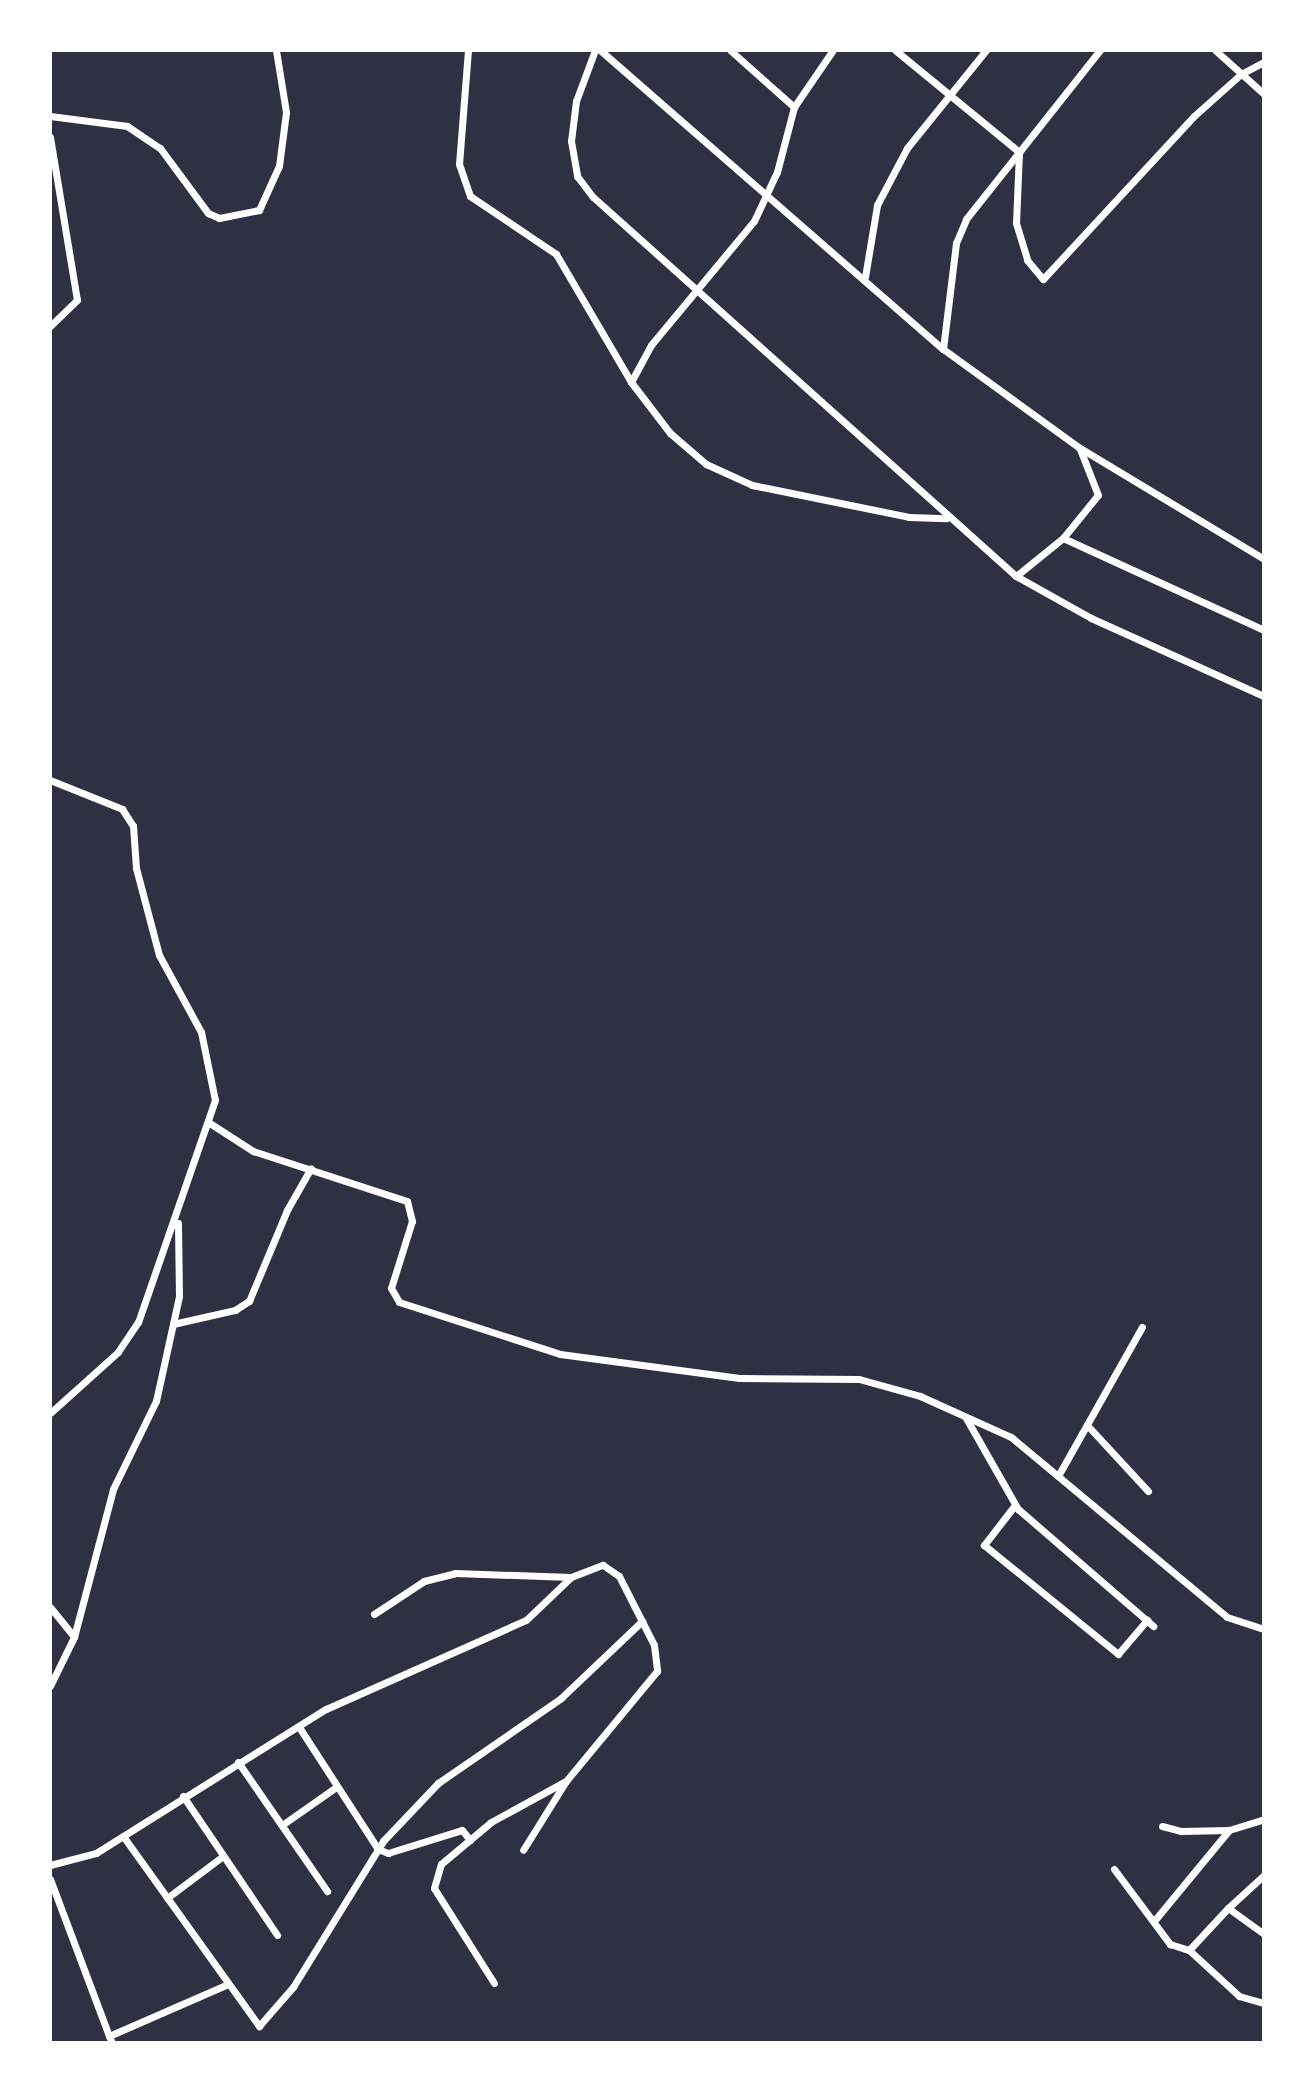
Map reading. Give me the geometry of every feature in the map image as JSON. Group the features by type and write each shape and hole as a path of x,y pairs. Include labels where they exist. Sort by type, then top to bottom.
{"street":[{"path":"50,116 127,126 160,148 208,213 219,218 259,210 279,166 286,112 276,50"},
{"path":"468,50 459,164 470,196 556,254 631,382 682,443 706,464 752,485 909,517 946,518"},
{"path":"1264,559 1080,448 943,349 770,193 598,50 576,101 571,141 577,176 694,292 946,518 1016,576 1091,618 1264,696"},
{"path":"730,50 794,107"},
{"path":"631,382 651,345 754,221 770,193 794,107 833,50"},
{"path":"895,50 1019,152"},
{"path":"865,277 877,205 907,148 986,50"},
{"path":"943,349 956,243 966,219 1100,50"},
{"path":"1215,50 1264,94"},
{"path":"1019,152 1016,223 1027,260 1043,279 1110,201 1241,74 1264,62"},
{"path":"50,137 77,300 50,326"},
{"path":"1016,576 1063,538 1098,495 1080,448"},
{"path":"1063,538 1264,630"},
{"path":"50,780 122,809 133,826 136,868 159,955 201,1032 213,1071 215,1100 178,1216 138,1322 118,1352 50,1413"},
{"path":"208,1122 253,1151 407,1201 412,1221 391,1288 399,1302 560,1354 739,1378 859,1379 920,1396 1011,1437 1227,1617 1264,1629"},
{"path":"173,1324 235,1310 249,1301 287,1210 311,1168"},
{"path":"50,1686 74,1637 113,1489 156,1401 179,1296 178,1216"},
{"path":"1058,1476 1142,1327"},
{"path":"966,1418 1015,1505 1150,1623 1118,1654 984,1545 1015,1505"},
{"path":"1087,1425 1148,1491"},
{"path":"374,1614 424,1581 455,1573 571,1577 603,1565 619,1576 654,1645 657,1671 566,1781 523,1850"},
{"path":"50,1865 96,1853 238,1762 379,1683 526,1620 571,1577"},
{"path":"50,1607 74,1637"},
{"path":"123,1836 259,2026 293,1987 378,1849 438,1783 561,1698 642,1621"},
{"path":"299,1727 378,1849 388,1853 462,1830 470,1840"},
{"path":"238,1762 327,1891"},
{"path":"494,1983 434,1888 441,1864 491,1822 566,1781"},
{"path":"282,1825 336,1787"},
{"path":"183,1796 277,1935"},
{"path":"1162,1826 1181,1831 1229,1830 1264,1819"},
{"path":"1154,1921 1229,1830"},
{"path":"167,1898 223,1856"},
{"path":"1114,1869 1170,1944 1189,1950 1239,1996 1264,2003"},
{"path":"1189,1950 1264,1875"},
{"path":"50,1879 110,2040 228,1984"},
{"path":"1228,1908 1264,1934"}]}
